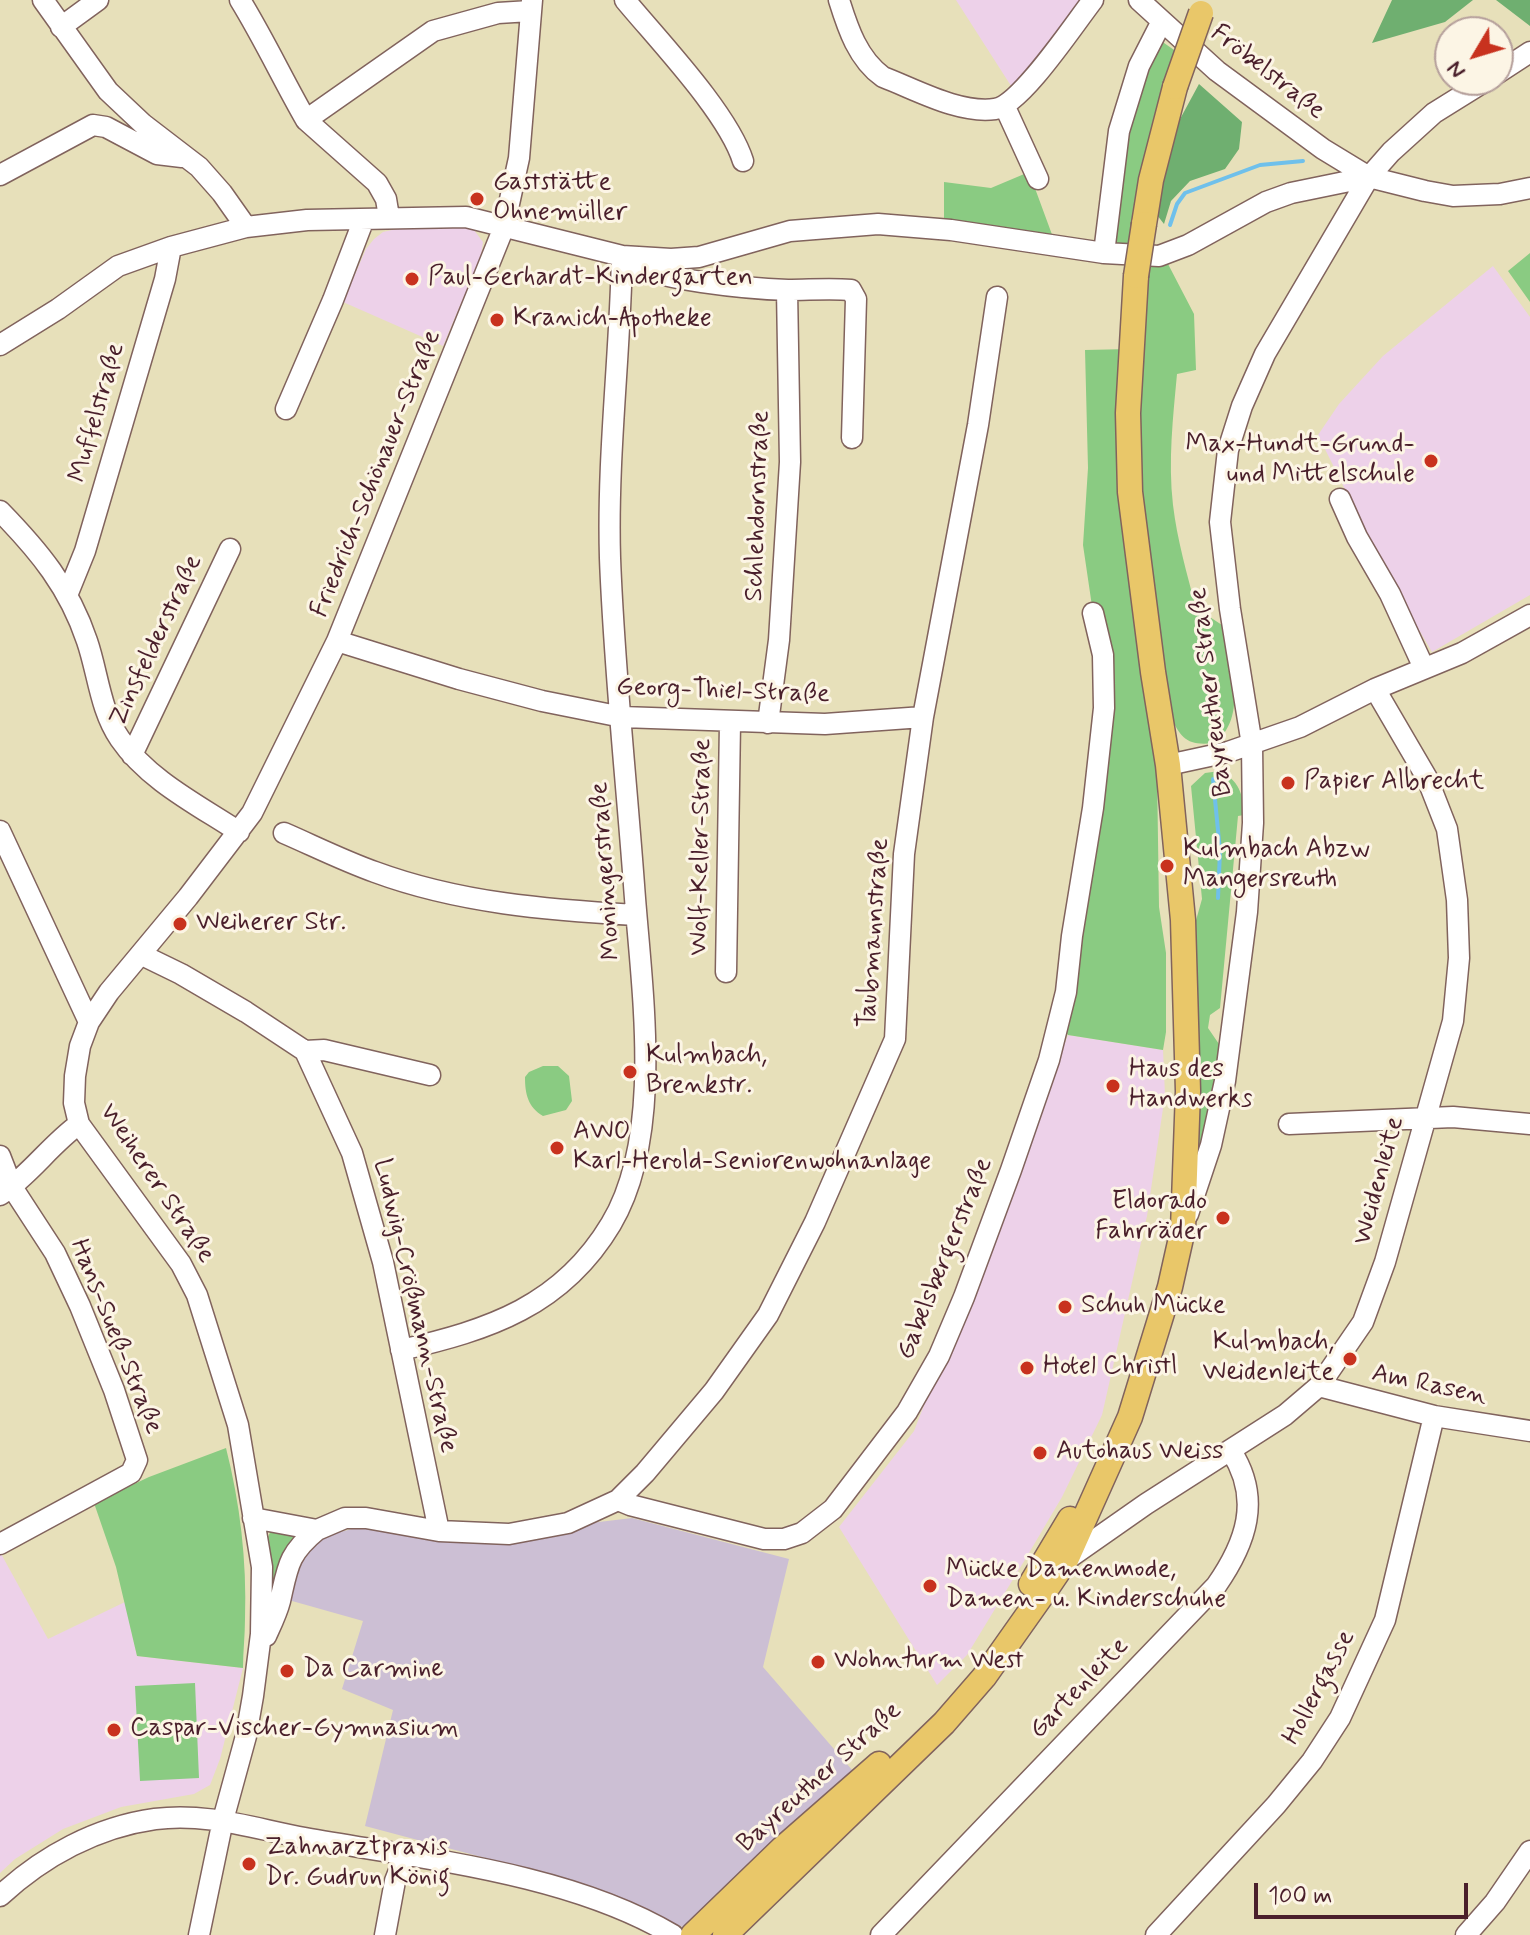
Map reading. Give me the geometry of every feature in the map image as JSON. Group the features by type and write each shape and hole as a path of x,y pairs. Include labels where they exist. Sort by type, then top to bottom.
{"main road":[{"name":"Bayreuther Straße","path":"725,1935 944,1723 984,1677 1066,1560 1130,1417 1158,1330 1183,1229 1188,1091 1183,920 1168,765 1130,492 1128,413 1136,276 1151,180 1175,87 1203,7"},
{"name":"Bayreuther Straße","path":"693,1935 783,1848 934,1712 975,1664 1037,1576 1067,1526 1120,1406 1184,1176"}],"street":[{"path":"43,0 108,91 182,157 199,167 246,227"},
{"path":"61,27 98,0"},
{"path":"240,0 268,45 284,82 306,120 377,183 386,199 389,217"},
{"path":"625,0 703,95 732,136 743,161"},
{"path":"839,0 856,45 883,77 962,106 994,109 1005,107 1022,92 1093,0"},
{"name":"Fröbelstraße","path":"1139,0 1217,71 1323,149 1369,177"},
{"path":"306,120 433,31 531,5"},
{"name":"Friedrich-Schönauer-Straße","path":"337,641 504,227 519,158 531,5"},
{"path":"1104,253 1119,131 1139,66 1162,21"},
{"name":"Bayreuther Straße","path":"1183,1229 1211,1145 1225,1081 1247,912 1253,823 1252,745 1230,609 1220,522 1228,450 1242,406 1265,354 1369,177 1434,113 1461,96"},
{"path":"1005,107 1038,179"},
{"path":"0,175 93,125 106,127 157,154 182,157"},
{"path":"0,345 118,266 171,247 246,227 307,220 466,217 622,256 671,259 699,257 790,231 878,224 1104,253 1159,256 1188,245 1266,202 1291,193 1369,177 1453,196 1500,194 1530,188"},
{"path":"286,409 364,219"},
{"name":"Muffelstraße","path":"68,593 85,551 165,279 171,247"},
{"path":"622,256 632,267 674,278 787,290 851,290 856,299 852,438"},
{"name":"Moningerstraße","path":"401,1350 460,1336 519,1313 550,1293 582,1264 611,1224 628,1188 641,1135 645,1045 610,543 611,444 622,256"},
{"name":"Schlehdornstraße","path":"768,723 779,640 790,462 787,290"},
{"name":"Taubmannstraße","path":"618,1500 645,1473 714,1391 768,1315 815,1222 895,1039 904,854 923,717 975,440 997,297"},
{"path":"1340,499 1357,537 1390,594 1424,668"},
{"path":"0,511 25,536 68,593 87,641 108,718 132,755 158,778 239,832"},
{"name":"Zinsfelderstraße","path":"132,755 230,549"},
{"name":"Gabelsbergerstraße","path":"618,1500 764,1539 784,1539 802,1533 833,1509 872,1462 907,1412 939,1356 964,1297 1027,1124 1049,1060 1066,992 1104,708 1103,655 1093,613"},
{"path":"1168,765 1252,745 1300,727 1375,689 1492,638 1530,615"},
{"name":"Georg-Thiel-Straße","path":"337,641 542,701 622,717 825,724 923,717"},
{"name":"Weiherer Straße","path":"199,1935 223,1820 246,1736 261,1634 262,1567 238,1425 197,1295 181,1264 79,1124 74,1103 75,1076 80,1046 89,1022 109,992 142,955 252,813 337,641"},
{"name":"Weidenleite","path":"1066,1560 1146,1504 1285,1415 1319,1386 1363,1322 1385,1262 1453,1021 1459,958 1457,900 1447,829 1427,778 1375,689"},
{"name":"Wolf-Keller-Straße","path":"726,972 730,723"},
{"path":"0,831 89,1022"},
{"path":"284,833 376,873 448,893 541,909 636,915"},
{"path":"142,955 233,1004 305,1051 324,1050 430,1075"},
{"name":"Ludwig-Crößmann-Straße","path":"305,1051 352,1153 383,1262 439,1531"},
{"path":"1289,1124 1453,1117 1530,1124"},
{"path":"6,1191 60,1138 79,1124"},
{"name":"Hans-Sueß-Straße","path":"0,1156 6,1191 55,1253 80,1306 129,1431 137,1460 131,1473 0,1544"},
{"name":"Am Rasen","path":"1319,1386 1434,1416 1530,1431"},
{"name":"Hollergasse","path":"1156,1935 1276,1805 1312,1761 1340,1718 1385,1620 1434,1416"},
{"name":"Gartenleite","path":"885,1929 1216,1586 1229,1567 1248,1515 1246,1480 1231,1451"},
{"path":"258,1655 280,1603 284,1574 301,1543 317,1530 345,1518 366,1518 439,1531 497,1534 539,1530 596,1512 618,1500"},
{"path":"253,1518 317,1530"},
{"path":"0,1896 37,1866 77,1842 118,1826 157,1819 223,1820 303,1837 406,1853 569,1890 673,1935"},
{"path":"1466,1935 1495,1902 1530,1851"},
{"path":"385,1935 395,1881 406,1853"}],"shaded area":[{"path":"956,0 1086,0 1013,89"},
{"name":"Paul-Gerhardt-Kindergarten","path":"405,227 465,228 474,230 483,242 481,256 443,346 343,302 366,249 374,239 383,232"},
{"name":"Max-Hundt-Grund- und Mittelschule","path":"1493,266 1530,317 1530,595 1432,652 1392,584 1318,435 1339,404 1383,356"},
{"path":"1068,1035 1163,1050 1165,1095 1147,1216 1102,1415 1062,1497 967,1655 937,1685 839,1527 914,1431"},
{"path":"632,1518 789,1559 763,1667 853,1771 690,1930 596,1891 365,1826 393,1710 342,1689 363,1621 285,1599 306,1546 329,1535 363,1526 450,1540"},
{"name":"Caspar-Vischer-Gymnasium","path":"0,1552 48,1639 125,1602 137,1656 243,1668 220,1759 210,1785 194,1794 121,1807 63,1829 15,1859 0,1873"}],"green space":[{"path":"1392,0 1473,0 1453,16 1434,16 1434,25 1372,43"},
{"path":"1496,0 1530,0 1530,26"},
{"path":"1154,36 1177,52 1125,256 1104,253 1112,172"},
{"path":"1199,84 1242,122 1239,149 1225,169 1190,181 1171,201 1164,224 1157,215 1173,132"},
{"path":"1029,172 1054,240 944,224 944,182 991,188"},
{"path":"1530,253 1530,302 1508,271"},
{"path":"1146,262 1168,264 1194,314 1196,370 1177,374 1171,472 1177,531 1196,608 1222,625 1233,671 1231,719 1225,732 1214,743 1197,743 1186,739 1170,716 1143,522 1139,399"},
{"path":"1130,349 1157,772 1159,907 1166,953 1166,1032 1163,1050 1068,1035 1059,1021 1102,734 1093,613 1083,545 1088,468 1085,350"},
{"path":"1220,771 1239,788 1244,815 1238,816 1220,1008 1210,1015 1208,1028 1221,1047 1218,1087 1200,1149 1196,1141 1193,931 1202,899 1191,786 1205,773"},
{"path":"543,1066 558,1066 569,1076 572,1101 566,1110 543,1116 528,1100 525,1077"},
{"path":"226,1448 244,1554 243,1668 137,1656 116,1567 94,1503 149,1477"},
{"path":"272,1528 302,1532 273,1598 268,1537"},
{"path":"195,1683 199,1778 140,1781 135,1686"}],"waterway":[{"path":"1170,225 1177,204 1185,193 1260,165 1303,161"},
{"path":"1213,779 1220,851 1218,898"}],"place":[{"name":"Gaststätte Ohnemüller","path":"477,199"},
{"name":"Paul-Gerhardt-Kindergarten","path":"412,279"},
{"name":"Kranich-Apotheke","path":"497,320"},
{"name":"Max-Hundt-Grund- und Mittelschule","path":"1431,461"},
{"name":"Papier Albrecht","path":"1288,783"},
{"name":"Kulmbach Abzw Mangersreuth","path":"1167,866"},
{"name":"Weiherer Str.","path":"180,924"},
{"name":"Kulmbach, Brenkstr.","path":"630,1072"},
{"name":"Haus des Handwerks","path":"1113,1086"},
{"name":"AWO Karl-Herold-Seniorenwohnanlage","path":"557,1148"},
{"name":"Eldorado Fahrräder","path":"1223,1218"},
{"name":"Schuh Mücke","path":"1065,1307"},
{"name":"Kulmbach, Weidenleite","path":"1350,1359"},
{"name":"Hotel Christl","path":"1027,1368"},
{"name":"Autohaus Weiss","path":"1040,1453"},
{"name":"Mücke Damenmode, Damen- u. Kinderschuhe","path":"930,1586"},
{"name":"Wohnturm West","path":"818,1662"},
{"name":"Da Carmine","path":"287,1671"},
{"name":"Caspar-Vischer-Gymnasium","path":"114,1730"},
{"name":"Zahnarztpraxis Dr. Gudrun König","path":"249,1864"}]}
